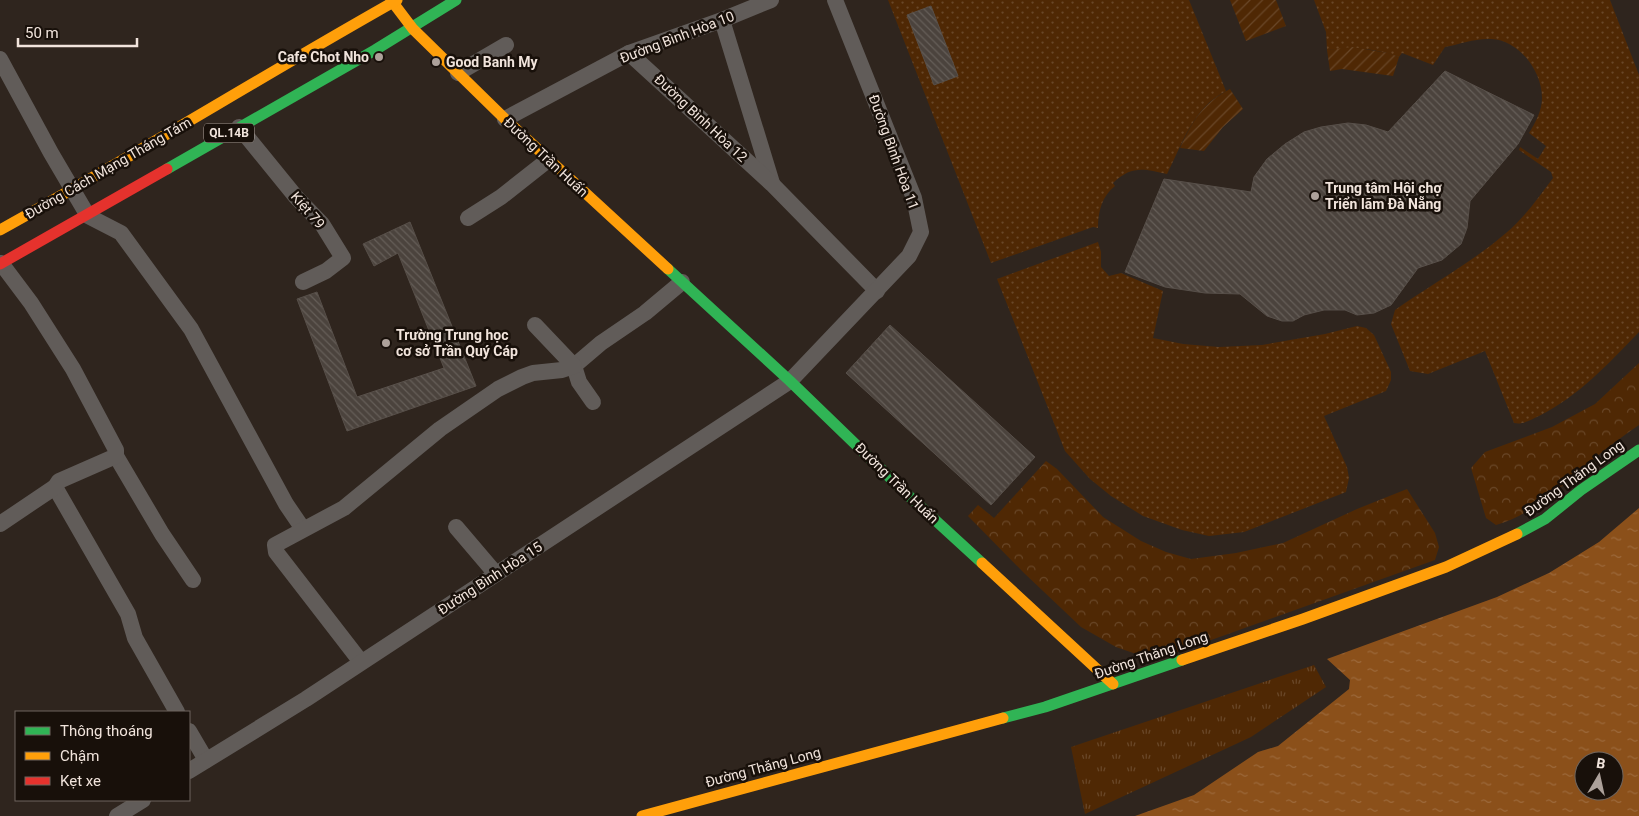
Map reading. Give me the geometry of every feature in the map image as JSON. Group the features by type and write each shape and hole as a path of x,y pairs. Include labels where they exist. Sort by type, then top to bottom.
{"main road":[{"name":"QL.14B","path":"1,263 88,216 413,29 456,0"},
{"name":"Đường Trần Huấn","path":"394,1 413,29 504,119 790,381 910,496 1113,684"},
{"name":"Đường Cách Mạng Tháng Tám","path":"0,230 72,190 394,1"},
{"name":"Đường Thăng Long","path":"642,816 1045,707 1446,567 1524,531 1545,519 1581,490 1639,450"}],"street":[{"name":"Đường Bình Hòa 10","path":"504,119 629,53 722,20 771,0"},
{"name":"Đường Bình Hòa 11","path":"790,381 878,291 909,256 921,232 914,198 835,0"},
{"name":"Đường Bình Hòa 12","path":"722,20 772,184"},
{"path":"458,73 506,45"},
{"name":"Đường Bình Hòa 12","path":"629,53 772,184 878,291"},
{"path":"1,65 88,216 121,233 192,330 286,504 303,529"},
{"name":"Kiệt 79","path":"240,127 296,197 322,224 343,258 326,271 303,282"},
{"path":"468,218 501,198 548,160"},
{"path":"1,263 31,303 73,369 116,450 116,456 162,534 193,580"},
{"path":"361,662 276,552 275,548 278,542 354,502 440,428 498,390 522,376 562,370 574,366 600,342 645,313 682,282"},
{"path":"535,326 574,366 579,382 594,402"},
{"name":"Đường Bình Hòa 15","path":"190,770 361,662 790,381"},
{"path":"0,524 55,487 60,481 116,456"},
{"path":"55,487 128,614 135,638 176,711"},
{"path":"456,527 496,574"},
{"path":"190,733 206,760"},
{"path":"117,816 141,801"}],"green space":[{"path":"888,0 1189,0 1226,91 1215,98 1197,117 1190,127 1167,174 1145,170 1132,171 1126,173 1113,183 1115,186 1107,194 1102,204 1098,228 1093,227 991,263"},
{"path":"1230,0 1276,0 1286,26 1246,41"},
{"path":"1314,0 1610,0 1639,75 1639,332 1580,389 1554,408 1526,422 1514,423 1485,351 1428,374 1410,371 1391,324 1395,310 1479,254 1513,227 1553,178 1551,172 1519,150 1520,147 1538,159 1546,146 1529,133 1538,117 1542,103 1541,88 1533,68 1527,59 1511,45 1491,39 1474,40 1445,47 1433,65 1402,53 1399,57 1364,49 1327,50 1326,32"},
{"path":"1352,47 1388,53 1399,57 1393,76 1342,69 1330,71 1327,50"},
{"path":"1230,89 1243,109 1223,127 1204,151 1180,148 1199,114 1212,101"},
{"path":"1098,242 1101,252 1101,267 1109,276 1121,273 1163,291 1153,338 1183,344 1219,347 1262,345 1325,334 1357,326 1366,328 1374,335 1391,372 1391,380 1386,391 1324,416 1347,467 1349,478 1346,492 1244,532 1209,536 1182,530 1143,516 1111,496 1090,479 1065,451 997,279"},
{"path":"1639,363 1639,425 1606,449 1539,504 1511,520 1496,525 1486,518 1471,468 1485,452 1552,427 1595,404"},
{"path":"1046,461 1057,469 1103,517 1141,541 1166,552 1191,559 1236,553 1283,543 1357,509 1407,489 1435,533 1439,547 1435,560 1158,659 1139,655 1116,647 1081,627 968,516 978,505 994,518"},
{"path":"1314,665 1326,687 1251,737 1085,814 1071,747"}],"water":[{"path":"1639,508 1639,816 1135,816 1194,795 1258,752 1278,746 1349,689 1350,680 1327,659 1497,597 1549,573 1599,542"}],"building":[{"path":"931,6 958,76 934,85 907,15"},
{"name":"Trung tâm Hội chợ Triển lãm Đà Nẵng","path":"1445,71 1534,115 1518,144 1470,201 1467,228 1461,244 1442,260 1418,268 1391,305 1374,313 1357,315 1345,310 1324,310 1304,315 1293,321 1282,321 1267,316 1240,294 1205,293 1165,287 1125,272 1164,179 1251,192 1254,177 1267,159 1285,144 1304,132 1348,123 1366,125 1388,132"},
{"path":"410,222 476,386 347,431 297,299 317,292 357,397 444,368 398,253 374,266 363,244"},
{"path":"890,325 1035,457 991,505 846,373"}],"traffic: fast":[{"path":"167,169 375,50 456,0"},
{"path":"668,269 790,381 910,497 982,563"},
{"path":"1517,534 1545,519 1581,490 1639,450"},
{"path":"1003,718 1045,707 1182,660"}],"traffic: slow":[{"path":"391,0 413,29 505,119 668,269"},
{"path":"0,230 397,0"},
{"path":"1182,660 1303,619 1446,567 1517,534"},
{"path":"982,563 1113,684"},
{"path":"642,816 1003,718"}],"traffic: jam":[{"path":"0,264 167,169"}],"place":[{"name":"Cafe Chot Nho","path":"379,57"},
{"name":"Good Banh My","path":"436,62"},
{"name":"Trung tâm Hội chợ Triển lãm Đà Nẵng","path":"1315,196"},
{"name":"Trường Trung học cơ sở Trần Quý Cáp","path":"386,343"}]}
